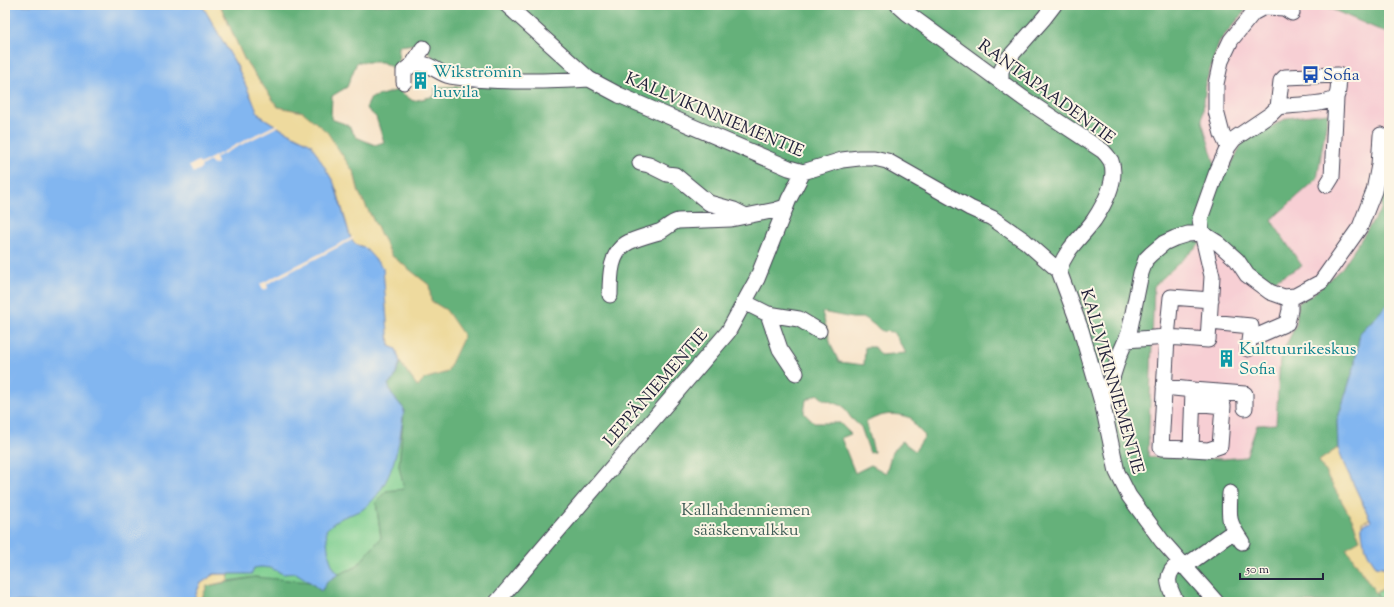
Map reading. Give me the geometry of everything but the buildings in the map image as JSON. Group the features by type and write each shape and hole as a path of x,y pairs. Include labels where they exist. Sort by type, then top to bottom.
{"street":[{"name":"KALLVIKINNIEMENTIE","path":"507,5 589,79 634,102 789,168 803,172 842,160 874,158 888,161 970,208 992,218 1025,241 1059,271 1081,330 1103,406 1116,472 1136,507 1162,541 1216,602"},
{"name":"RANTAPAADENTIE","path":"898,5 1001,82 1103,151 1111,161 1113,172 1112,184 1106,197 1094,220 1072,244 1062,260 1059,271"},
{"path":"1001,82 1001,71 1006,61 1054,5"},
{"path":"1228,147 1222,134 1216,111 1216,84 1221,61 1231,40 1253,13 1264,7 1284,8 1292,13"},
{"path":"404,82 404,70 413,64 423,48"},
{"path":"413,64 422,64 448,75 508,81 545,82 589,79"},
{"path":"1278,107 1281,81 1285,77 1338,75 1332,177 1327,185"},
{"path":"1126,340 1167,337 1208,340 1212,276 1200,219 1216,174 1228,147 1234,139 1271,114 1278,107 1290,104 1317,104 1331,101 1336,98"},
{"path":"1103,406 1119,356 1129,333 1141,273 1146,259 1164,243 1188,234 1202,233 1218,243 1237,260 1247,275 1270,292 1284,297 1295,296 1321,282 1360,227 1374,191 1379,165 1381,135"},
{"path":"640,163 649,165 667,174 675,175 709,202 734,210 746,216"},
{"name":"LEPPÄNIEMENTIE","path":"497,602 728,332 757,279 786,207 803,172"},
{"path":"610,295 610,275 613,262 618,251 628,242 662,231 672,223 678,221 718,220 746,216 786,207"},
{"path":"1164,387 1223,406 1220,446 1208,450 1161,448 1164,387 1167,337 1171,297 1211,300"},
{"path":"1210,322 1251,326 1249,343 1255,337 1287,323 1290,310 1290,297"},
{"path":"744,302 768,314 799,319 819,331"},
{"path":"768,314 780,349 796,373"},
{"path":"1193,396 1245,394 1245,408"},
{"path":"1191,449 1193,396"},
{"path":"1176,601 1169,581 1168,575 1170,570 1238,537 1230,522 1230,493"}],"shaded area":[{"path":"1250,5 1322,5 1389,34 1389,126 1381,209 1342,268 1313,294 1298,303 1296,325 1280,357 1276,424 1257,425 1247,457 1224,459 1148,457 1154,287 1209,235 1302,265 1270,220 1317,179 1242,143 1229,169 1215,165 1202,121 1206,82 1219,42"}],"green space":[{"name":"Kallahdenniemen sääskenvalkku","path":"220,5 1250,5 1219,42 1206,82 1202,121 1215,165 1229,169 1242,143 1287,118 1328,113 1317,179 1271,220 1302,266 1271,282 1209,235 1154,286 1148,457 1224,459 1246,457 1257,425 1276,424 1280,357 1296,325 1298,303 1313,294 1342,268 1381,209 1389,126 1389,303 1360,333 1354,368 1337,421 1338,448 1319,461 1353,521 1360,540 1347,549 1382,602 200,602 207,586 255,577 310,582 321,591 328,581 339,574 356,567 381,538 376,502 386,491 404,489 399,466 404,409 392,395 388,384 394,379 400,362 418,387 424,379 447,372 446,310 431,301 429,285 392,256 359,193 354,172 303,112 278,107 244,59","holes":["424,43 430,54 443,68 487,86 435,87 435,96 413,101 398,90 371,98 366,108 376,117 384,142 375,145 356,137 348,125 331,119 332,96 347,87 357,62 382,62 398,71 399,46","822,312 852,318 865,318 882,331 893,332 906,353 880,355 874,347 865,347 864,365 839,362 831,345","817,394 823,399 843,406 851,418 861,427 870,453 874,452 866,422 883,415 893,414 911,418 916,427 925,436 915,451 902,441 892,452 886,473 871,465 855,473 841,438 851,434 840,423 814,423 804,413 806,400"]},
{"path":"1322,5 1389,5 1389,34"},
{"path":"400,362 394,379 404,409 399,466 404,489 386,491 376,502 381,538 356,567 339,574 321,591 255,577 228,581 229,574 243,573"},
{"path":"1389,585 1389,602 1382,602 1376,593"}],"sand":[{"path":"202,5 220,5 244,59 278,107 303,112 327,132 354,173 359,193 392,256 429,285 431,301 446,310 464,336 447,372 424,379 418,387 400,362 396,349 389,346 390,341 357,245 351,239 337,191 281,129 259,115 237,66"},
{"path":"1338,448 1370,519 1362,522 1362,530 1367,550 1376,566 1389,568 1389,585 1376,593 1346,548 1360,540 1353,521 1319,461"},
{"path":"214,574 229,574 228,581 207,586 200,602 193,602 200,584"}],"water":[{"path":"5,5 202,5 237,66 259,115 281,129 311,144 334,183 351,239 357,245 364,247 383,268 389,346 396,349 400,362 394,379 388,384 392,395 404,409 400,435 393,463 382,489 362,510 341,518 326,530 330,560 335,570 339,574 328,581 321,591 296,573 283,574 271,568 261,567 254,568 252,574 214,574 200,584 193,602 5,602"},
{"path":"1389,303 1389,568 1376,566 1365,547 1362,536 1362,525 1371,521 1338,448 1337,421 1354,368 1360,333"}],"pier":[{"path":"277,124 279,126 215,158 217,163 213,165 210,161 193,173 189,166 198,161 200,164"},
{"path":"353,237 354,239 267,284 268,288 263,291 260,284"}],"place":[{"name":"Sofia","path":"1310,74"},
{"name":"Wikströmin huvila","path":"420,81"},
{"name":"Kulttuurikeskus Sofia","path":"1226,358"}]}
